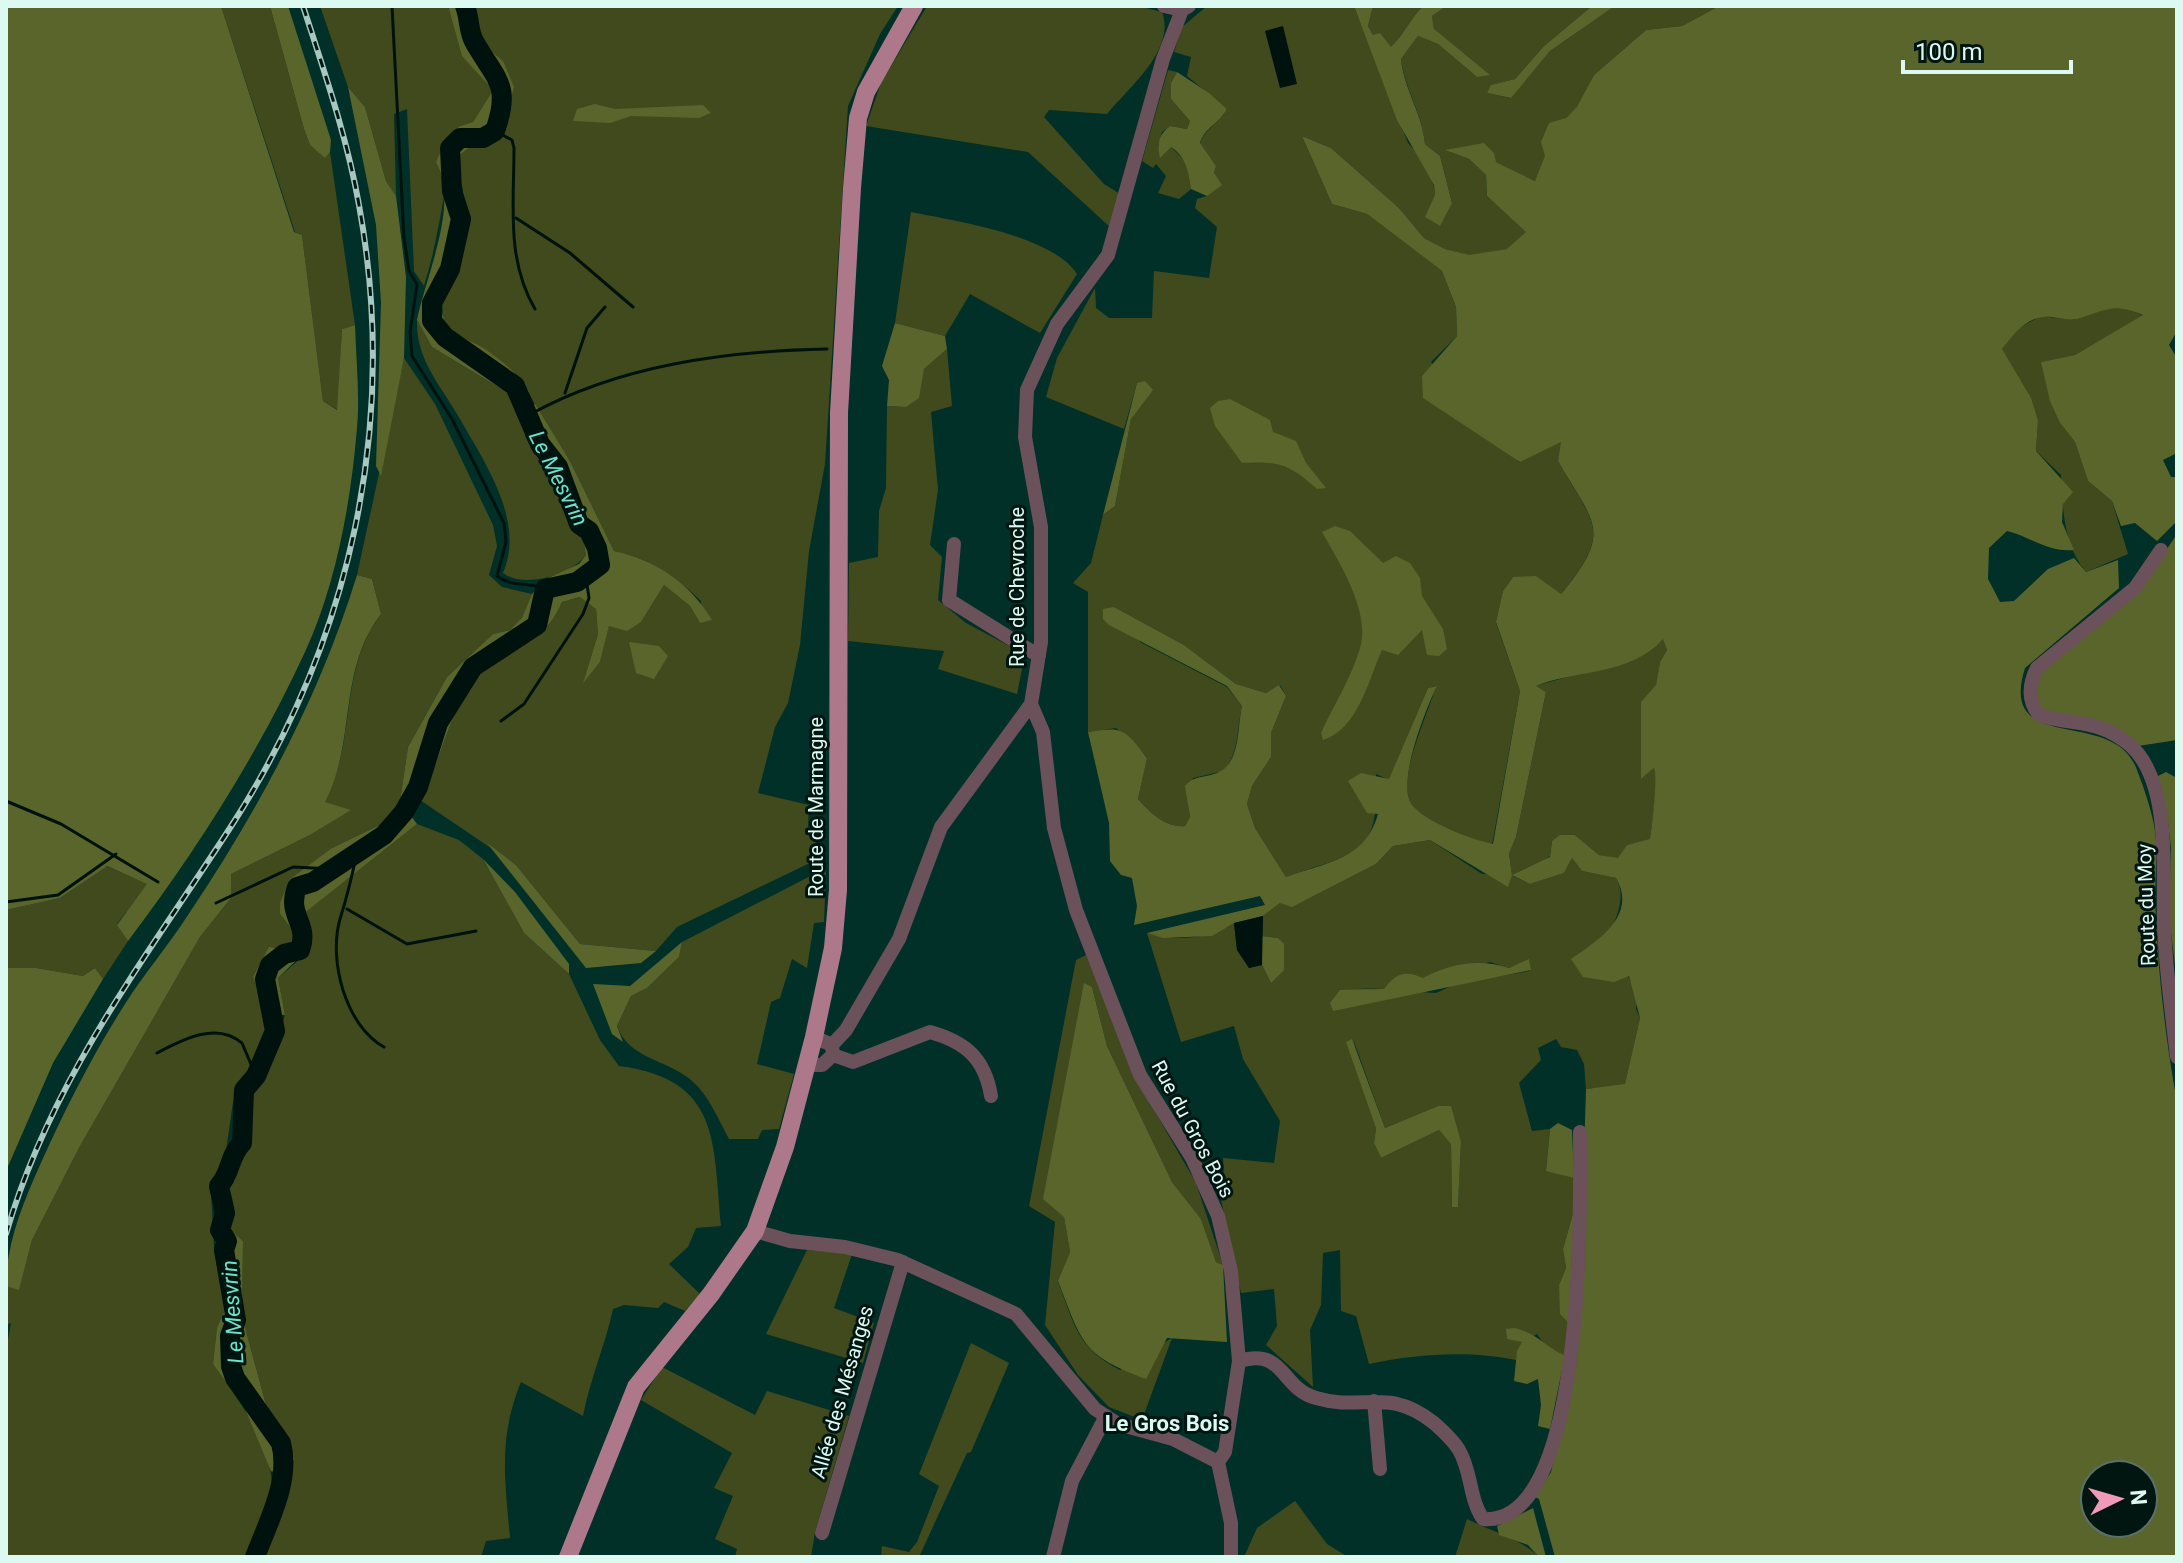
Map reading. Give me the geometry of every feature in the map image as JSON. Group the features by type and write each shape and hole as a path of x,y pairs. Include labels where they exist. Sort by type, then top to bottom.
{"main road":[{"name":"Route de Marmagne","path":"568,1557 636,1387 711,1294 755,1231 785,1147 814,1037 833,948 837,904 839,413 846,257 858,118 878,67 914,6"}],"street":[{"path":"1164,6 1185,8"},
{"name":"Rue de Chevroche","path":"833,1050 899,939 941,827 1031,704 1039,656 1041,527 1025,437 1027,390 1057,324 1101,268 1114,240 1163,59 1185,8"},
{"path":"954,544 949,600 1039,656"},
{"name":"Route du Moy","path":"2161,550 2135,588 2037,668 2030,685 2031,701 2039,715 2087,722 2107,730 2138,753 2149,774 2165,840 2164,929 2177,1057"},
{"name":"Rue du Gros Bois","path":"1031,704 1043,732 1054,828 1076,910 1140,1075 1192,1158 1218,1216 1231,1271 1239,1361 1225,1452 1218,1462"},
{"path":"814,1037 853,1062 930,1032 966,1046 978,1058 988,1077 991,1096"},
{"path":"806,1065 822,1065 833,1050"},
{"path":"1236,1326 1302,1391 1317,1399 1374,1401 1415,1408 1443,1431 1462,1455 1474,1506 1483,1519 1495,1521 1527,1500 1546,1470 1573,1346 1580,1234 1580,1132"},
{"path":"755,1231 903,1262 1016,1314 1095,1409 1118,1424 1173,1439 1218,1462 1231,1523 1231,1557"},
{"name":"Allée des Mésanges","path":"822,1533 903,1262"},
{"path":"1239,1361 1256,1356 1266,1358"},
{"path":"1374,1401 1380,1469"},
{"path":"1053,1557 1072,1481 1106,1416"}],"green space":[{"path":"6,6 221,6 294,232 302,235 323,401 337,410 342,329 355,325 358,415 351,485 340,543 316,626 287,690 246,765 178,872 128,941 117,925 147,884 107,866 60,898 6,910"},
{"path":"221,6 270,6 310,145 325,157 330,152 355,325 342,329 338,410 323,401 302,235 295,232"},
{"path":"270,6 288,6 331,140 330,152 325,158 310,145 304,129"},
{"path":"320,6 448,6 462,55 493,90 473,122 460,126 424,286 414,271 407,109 394,114 396,196 386,181 365,107 348,87"},
{"path":"448,6 470,6 485,46 503,61 514,87 503,128 491,130 452,161 464,201 465,227 445,288 442,312 453,332 498,358 529,392 510,394 432,347 417,320 443,218 442,179 436,162 447,138 460,126 473,122 493,90 462,56"},
{"path":"470,6 898,6 880,34 848,106 825,464 809,551 800,645 788,703 775,727 758,793 809,805 808,827 815,829 817,854 814,861 677,927 656,951 580,944 516,865 420,800 470,683 491,661 545,629 562,602 581,597 596,609 598,634 584,680 600,662 609,625 641,622 664,585 690,606 700,623 701,601 682,584 650,563 614,551 571,463 549,431 521,378 483,348 454,335 443,319 442,296 455,267 463,189 452,161 467,148 491,143 503,128 503,62 485,46"},
{"path":"927,6 1138,6 1162,12 1165,26 1157,54 1107,114 1049,110 1044,117 1104,184 1120,194 1111,228 1028,152 866,126 881,83"},
{"path":"1207,6 1354,6 1408,143 1426,167 1435,195 1452,203 1440,156 1425,144 1401,59 1418,36 1438,44 1477,77 1434,29 1432,16 1447,6 1592,6 1544,46 1515,79 1492,85 1487,93 1510,98 1550,51 1615,6 1719,6 1682,26 1646,30 1594,75 1578,107 1566,118 1535,181 1496,162 1447,151 1469,159 1486,175 1487,196 1527,232 1508,249 1469,256 1445,249 1424,238 1399,208 1331,148 1302,136 1332,204 1367,214 1442,271 1456,307 1457,336 1431,362 1519,462 1562,441 1558,461 1589,514 1593,528 1588,556 1560,595 1513,577 1503,591 1496,623 1520,691 1492,845 1425,817 1411,803 1407,792 1410,762 1436,686 1428,688 1389,780 1376,774 1376,802 1368,837 1359,848 1346,856 1286,877 1255,828 1247,804 1252,786 1271,757 1271,733 1286,696 1280,685 1266,693 1236,684 1184,645 1114,607 1140,642 1227,687 1242,706 1237,740 1224,771 1193,778 1188,804 1190,817 1185,826 1178,826 1159,818 1138,799 1147,757 1116,728 1088,732 1088,592 1073,583 1091,563 1103,515 1115,506 1131,419 1144,399 1137,383 1124,429 1046,397 1057,358 1095,288 1096,308 1109,318 1152,318 1154,271 1209,278 1217,227 1195,208 1197,199 1207,196 1216,166 1200,144 1227,109 1187,76 1191,57 1174,52 1182,27"},
{"path":"1354,6 1373,6 1368,26 1373,35 1380,33 1391,47 1423,6 1447,6 1432,16 1434,29 1490,75 1477,77 1438,44 1418,36 1401,59 1425,144 1440,156 1452,203 1440,226 1425,217 1435,195 1434,185 1397,120"},
{"path":"1373,6 1423,6 1391,48 1373,35 1368,26"},
{"path":"1592,6 1615,6 1550,51 1511,98 1487,93 1491,85 1515,79 1544,46"},
{"path":"1719,6 2177,6 2177,331 2169,345 2177,358 2177,453 2163,460 2171,477 2177,477 2177,521 2157,541 2135,523 2121,526 2112,501 2088,481 2075,442 2060,423 2050,401 2041,362 2075,355 2143,315 2116,308 2074,320 2036,318 2017,331 2002,349 2031,398 2038,421 2036,451 2073,492 2063,504 2062,522 2074,550 2048,547 2007,531 1989,548 1988,579 2000,602 2014,601 2048,569 2074,558 2086,572 2118,560 2119,588 2025,668 2021,696 2027,713 2042,723 2106,739 2124,751 2137,770 2154,824 2159,966 2177,1102 2177,1557 1555,1557 1539,1499 1535,1497 1551,1472 1578,1347 1586,1089 1625,1084 1640,1018 1629,976 1614,982 1583,977 1571,959 1612,926 1618,916 1622,904 1616,878 1582,871 1572,858 1564,873 1530,884 1512,875 1508,887 1430,840 1393,846 1376,864 1292,907 1280,903 1263,916 1234,923 1212,936 1163,938 1147,933 1265,905 1260,896 1134,925 1137,906 1132,878 1121,875 1110,861 1109,823 1088,732 1117,730 1134,741 1147,758 1138,799 1165,822 1185,826 1190,817 1185,786 1195,779 1223,770 1229,764 1236,746 1242,706 1227,686 1109,625 1103,619 1103,609 1114,607 1184,645 1236,684 1266,693 1279,685 1286,696 1271,733 1271,757 1252,786 1247,804 1255,828 1286,877 1330,863 1364,841 1378,814 1367,813 1348,781 1361,773 1389,779 1428,688 1437,686 1420,727 1410,763 1408,793 1411,803 1437,823 1493,844 1520,691 1496,622 1503,591 1513,577 1536,576 1561,594 1588,555 1593,527 1589,514 1558,461 1561,442 1520,462 1423,398 1422,376 1457,336 1456,307 1442,271 1367,214 1332,204 1302,136 1331,148 1399,208 1424,238 1445,249 1469,255 1507,249 1526,232 1487,196 1486,175 1469,159 1445,150 1484,143 1494,153 1496,162 1535,181 1545,156 1541,142 1549,123 1566,118 1577,107 1594,75 1646,30 1682,26","holes":["1663,639 1667,650 1660,662 1656,685 1641,702 1641,779 1654,768 1655,773 1650,839 1627,845 1618,858 1599,855 1575,835 1560,835 1552,841 1550,857 1512,875 1509,853 1516,837 1546,692 1536,686 1619,666 1650,651"]},
{"path":"1168,70 1177,72 1171,83 1171,99 1190,121 1187,129 1170,126 1162,132 1158,146 1171,147 1187,163 1191,189 1179,199 1158,193 1166,176 1156,164 1153,168 1142,161"},
{"path":"1177,72 1227,109 1200,143 1216,166 1214,173 1222,185 1207,196 1191,189 1186,165 1176,151 1171,147 1160,158 1159,144 1163,133 1170,126 1187,129 1190,121 1171,99 1171,83"},
{"path":"348,87 365,107 386,181 396,196 406,277 404,358 381,476 376,466 381,303 376,225"},
{"path":"595,104 615,109 703,105 711,113 699,118 631,116 610,123 573,121 577,109"},
{"path":"911,212 976,225 1025,240 1047,249 1077,274 1040,333 970,294 945,336 895,323"},
{"path":"2121,306 2144,316 2075,355 2042,362 2060,423 2075,442 2088,481 2112,501 2128,554 2086,572 2069,538 2061,475 2036,451 2038,421 2001,349 2017,329 2041,316 2074,320 2095,310"},
{"path":"417,320 432,347 510,394 555,491 584,543 586,555 570,568 535,580 512,578 503,573 509,553 509,532 498,491 424,359"},
{"path":"895,323 945,336 947,349 924,369 919,398 906,407 887,406 889,380 882,366"},
{"path":"947,349 952,406 931,412 938,490 930,545 942,557 938,600 966,623 1015,649 1023,664 1017,694 938,669 944,651 848,641 849,563 878,557 879,511 886,488 887,406 906,407 924,369"},
{"path":"404,358 435,404 493,525 497,546 489,575 502,587 532,594 523,618 510,630 493,634 447,677 408,747 400,801 386,822 332,848 280,914 290,927 294,940 253,977 268,1014 267,1034 261,1054 240,1080 233,1102 224,1165 211,1190 214,1249 225,1310 217,1327 213,1364 255,1428 263,1446 272,1482 268,1506 247,1557 6,1557 6,1350 11,1323 6,1325 6,1286 19,1289 32,1240 80,1146 200,937 231,898 231,874 310,835 350,810 324,802 341,755 358,659 367,636 381,614 372,579 357,575"},
{"path":"1145,381 1153,390 1131,419 1115,506 1103,515 1137,383"},
{"path":"1230,399 1270,420 1273,432 1296,441 1306,463 1326,488 1317,489 1283,466 1242,463 1215,426 1210,408 1218,401"},
{"path":"535,404 571,463 614,551 644,560 670,575 693,595 712,620 700,623 690,606 664,585 641,622 627,631 609,626 600,662 583,683 598,634 596,609 580,597 562,602 545,629 491,661 470,683 420,800 400,801 408,747 447,677 493,634 510,630 522,618 532,594 548,578 579,564 586,555 584,543 555,491 521,412"},
{"path":"1335,526 1350,531 1383,563 1396,556 1410,563 1420,578 1422,596 1443,629 1447,649 1439,656 1427,655 1422,630 1398,655 1382,650 1353,715 1345,726 1323,740 1321,733 1352,670 1362,634 1352,588 1322,532"},
{"path":"2177,534 2177,740 2138,746 2040,711 2034,701 2041,669 2138,592"},
{"path":"357,575 372,579 381,614 367,636 358,659 341,755 325,802 351,810 310,835 231,874 231,898 200,937 80,1146 32,1240 19,1290 6,1286 12,1239 22,1209 69,1103 125,1004 188,915 263,793 325,665"},
{"path":"1663,638 1667,650 1660,662 1642,778 1655,767 1656,792 1650,840 1627,845 1619,859 1599,855 1575,835 1552,841 1550,856 1513,876 1530,884 1564,873 1572,858 1582,871 1616,878 1621,898 1610,932 1637,997 1636,1009 1640,1018 1625,1085 1586,1089 1584,1064 1577,1050 1561,1047 1556,1039 1538,1048 1541,1060 1519,1083 1532,1131 1550,1129 1546,1170 1574,1178 1574,1210 1563,1249 1566,1268 1559,1285 1569,1323 1565,1355 1546,1347 1537,1334 1523,1342 1516,1360 1442,1354 1369,1364 1356,1316 1341,1311 1340,1250 1323,1253 1321,1305 1310,1330 1313,1387 1266,1345 1277,1326 1274,1289 1241,1293 1217,1181 1224,1180 1223,1158 1274,1163 1280,1121 1243,1059 1234,1026 1181,1042 1147,933 1192,937 1213,933 1234,923 1237,950 1249,968 1262,965 1271,983 1283,960 1284,950 1278,938 1262,936 1263,916 1280,903 1305,900 1376,864 1393,846 1430,840 1482,874 1512,875 1509,852 1516,837 1546,692 1535,686 1585,672","holes":["1529,960 1530,971 1458,983 1436,993 1355,988 1384,989 1490,962 1509,968","1353,1039 1385,1128 1438,1106 1461,1142 1458,1207 1452,1207 1451,1143 1439,1130 1381,1158 1374,1143 1376,1128"]},
{"path":"629,642 659,646 668,656 654,679 636,673"},
{"path":"2166,772 2177,778 2177,981 2169,917 2171,848 2167,814 2156,777"},
{"path":"400,801 417,824 303,914 311,946 278,978 285,1015 268,1014 253,977 269,947 286,950 294,941 290,927 280,914 280,903 289,880 332,848 386,822"},
{"path":"417,824 459,840 483,859 524,933 569,974 600,1040 619,1066 652,1073 677,1085 694,1100 705,1119 712,1142 721,1226 696,1228 688,1247 669,1264 700,1294 685,1311 664,1302 658,1308 624,1305 613,1309 583,1416 521,1382 506,1441 505,1478 510,1538 486,1541 481,1557 262,1557 291,1477 294,1458 266,1405 242,1316 243,1241 226,1226 232,1213 224,1193 233,1183 249,1137 246,1112 278,1039 285,1015 278,978 301,958 302,914"},
{"path":"487,843 516,865 580,944 656,951 641,963 586,968"},
{"path":"483,859 515,892 569,964 569,974 524,933"},
{"path":"106,866 148,884 117,924 128,941 103,979 95,968 83,976 36,968 6,968 6,910 60,898"},
{"path":"826,868 824,922 814,923 807,968 792,959 780,998 771,1002 757,1064 794,1074 779,1129 762,1130 758,1139 729,1139 697,1086 681,1073 639,1052 623,1037 617,1026 631,996 647,988 679,957 682,942"},
{"path":"1262,936 1278,938 1284,944 1284,970 1271,983 1262,965"},
{"path":"682,942 679,957 647,988 631,996 617,1026 623,1042 612,1034 593,984 630,986"},
{"path":"1086,955 1136,1079 1196,1183 1223,1265 1216,1262 1201,1219 1172,1182 1107,1046 1092,987 1064,1217 1070,1252 1058,1282 1079,1334 1094,1353 1120,1370 1172,1338 1142,1420 1109,1407 1078,1375 1045,1325 1055,1222 1029,1206 1076,960"},
{"path":"1529,959 1531,970 1333,1011 1330,1003 1340,990 1384,989 1401,974 1423,978 1443,969 1476,963 1509,968"},
{"path":"6,968 36,968 83,976 95,968 103,979 53,1063 6,1171"},
{"path":"1084,983 1092,987 1107,1046 1172,1182 1201,1219 1216,1262 1223,1265 1227,1342 1167,1338 1146,1379 1096,1354 1079,1332 1058,1281 1070,1252 1064,1217 1043,1199"},
{"path":"1352,1039 1385,1128 1438,1106 1451,1106 1461,1142 1458,1207 1452,1207 1451,1144 1439,1130 1381,1158 1374,1143 1376,1128 1346,1042"},
{"path":"1558,1123 1572,1130 1574,1178 1546,1171 1550,1129"},
{"path":"1574,1210 1569,1323 1560,1314 1559,1285 1566,1268 1563,1249"},
{"path":"226,1226 243,1241 242,1316 266,1405 294,1458 291,1477 271,1471 245,1409 213,1364 217,1327 225,1310 214,1228"},
{"path":"807,1250 852,1254 834,1308 874,1323 863,1363 766,1334"},
{"path":"1506,1329 1529,1333 1565,1355 1550,1429 1538,1426 1541,1405 1538,1379 1527,1384 1514,1381 1517,1351 1522,1342 1507,1339"},
{"path":"971,1343 1009,1363 971,1452 967,1453 919,1557 881,1557 882,1546 909,1552 917,1542 939,1486 919,1474"},
{"path":"662,1367 755,1415 767,1391 849,1416 815,1532 811,1557 735,1557 737,1549 715,1539 733,1496 714,1488 732,1453 641,1400"},
{"path":"1295,1501 1327,1544 1348,1557 1244,1557 1257,1528"},
{"path":"1533,1508 1546,1557 1539,1557 1528,1545 1499,1535 1497,1526"},
{"path":"1467,1519 1515,1540 1539,1557 1455,1557"}],"shaded area":[{"path":"1283,26 1297,84 1280,88 1265,31"},
{"path":"1263,916 1262,965 1249,968 1237,950 1234,923"}],"waterway":[{"path":"392,6 404,238 409,271 417,284 410,332 412,356 452,419 504,523 506,542 497,576 508,582 545,589"},
{"name":"Le Mesvrin","path":"255,1557 281,1487 283,1457 281,1443 235,1378 231,1366 230,1336 236,1320 224,1250 227,1241 220,1230 225,1213 219,1186 242,1143 244,1090 256,1076 275,1031 265,979 270,965 284,954 300,950 302,933 294,905 297,887 313,882 384,835 404,812 418,787 438,723 473,667 537,625 545,589 577,582 600,565 589,531 579,524 558,467 540,444 515,386 445,337 432,321 432,303 450,269 461,219 452,191 450,148 460,138 483,138 495,131 502,103 502,93 495,75 473,39 465,6"},
{"path":"495,131 512,140 514,148 516,251 519,271 535,309"},
{"path":"516,218 570,253 633,307"},
{"path":"565,393 587,328 605,307"},
{"path":"529,415 599,384 674,364 750,353 827,349"},
{"path":"501,721 524,704 583,614 589,598 586,578"},
{"path":"6,801 61,824 158,882"},
{"path":"357,853 340,919 336,954 343,991 350,1008 359,1024 384,1047"},
{"path":"6,902 58,895 116,854"},
{"path":"216,903 293,867 333,869"},
{"path":"347,909 407,944 476,931"},
{"path":"157,1053 199,1035 221,1033 242,1043 256,1076"}],"railway":[{"path":"6,1234 25,1178 74,1072 272,757 307,683 335,606 355,528 368,449 373,368 370,287 359,205 348,154 303,6"}],"district":[{"name":"Le Gros Bois","path":"1167,1423"}]}
